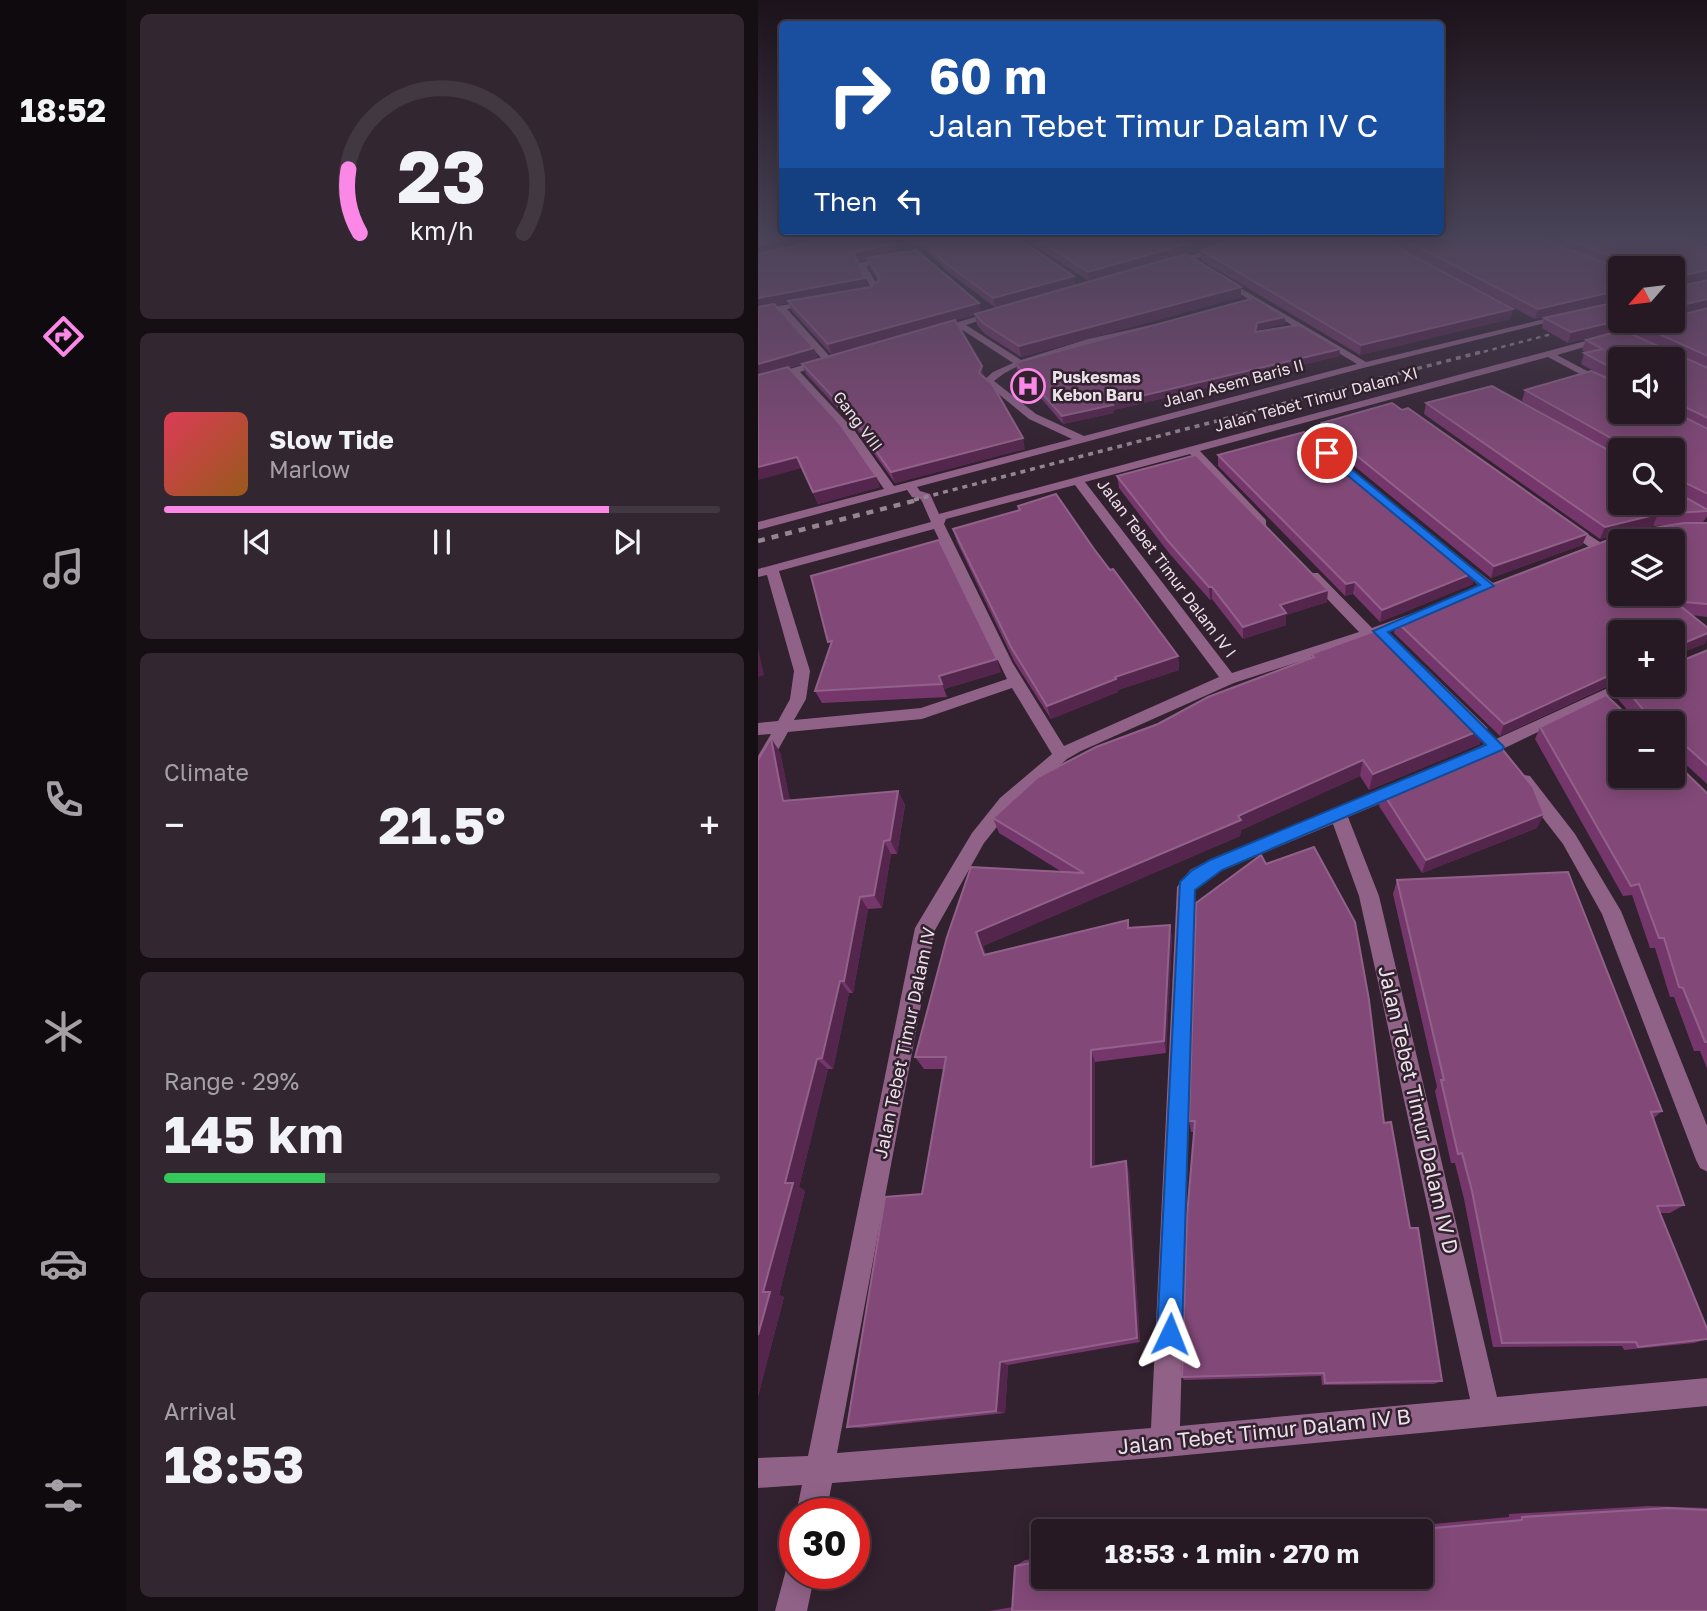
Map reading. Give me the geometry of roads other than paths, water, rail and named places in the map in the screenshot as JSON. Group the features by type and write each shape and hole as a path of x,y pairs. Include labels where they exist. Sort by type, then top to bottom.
{"street":[{"path":"786,313 829,360"},
{"path":"932,331 985,313"},
{"name":"Jalan Asem Baris II","path":"1279,313 1365,365"},
{"path":"1365,365 1571,316"},
{"path":"1522,319 1534,325"},
{"path":"1084,439 1062,434 1043,423 988,381 992,374 1020,363 1164,323"},
{"path":"959,324 1020,363"},
{"path":"1283,330 1301,326"},
{"name":"Jalan Tebet Timur Dalam XI","path":"938,524 941,517 1077,479 1628,333"},
{"path":"1620,335 1636,342"},
{"path":"1547,354 1608,386"},
{"path":"758,382 841,356"},
{"name":"Jalan Asem Baris II","path":"758,526 1365,365"},
{"name":"Gang VIII","path":"795,372 850,432 892,491"},
{"path":"1472,374 1482,385"},
{"path":"1388,397 1398,404"},
{"path":"1288,422 1305,435"},
{"path":"1191,448 1276,537"},
{"name":"Jalan Tebet Timur Dalam IV I","path":"1077,479 1229,679"},
{"path":"911,487 916,494 926,497 1017,681 1061,755"},
{"path":"1554,515 1605,545 1574,556"},
{"path":"758,771 798,699 802,671 765,571 938,524"},
{"path":"1445,550 1494,584 1464,596"},
{"path":"1304,566 1380,636"},
{"name":"Jalan Tebet Timur Dalam IV","path":"814,1498 925,928 978,838 1006,803 1061,755 1229,679 1380,636 1440,606"},
{"path":"758,729 782,729 922,713 1017,681"},
{"path":"1460,762 1611,697"},
{"path":"1478,728 1497,747 1569,839 1611,911 1707,1160"},
{"path":"1165,1443 1186,887 1197,876 1216,865 1424,778"},
{"name":"Jalan Tebet Timur Dalam IV D","path":"1338,814 1369,895 1486,1410"},
{"name":"Jalan Tebet Timur Dalam IV B","path":"758,1473 820,1471 888,1462 1165,1443 1486,1410 1707,1392"},
{"path":"791,1611 796,1589"}],"railway":[{"path":"1475,354 1571,329"},
{"path":"914,500 1481,352"},
{"path":"758,541 921,499"}],"place":[{"name":"Puskesmas Kebon Baru","path":"1028,386"}]}
